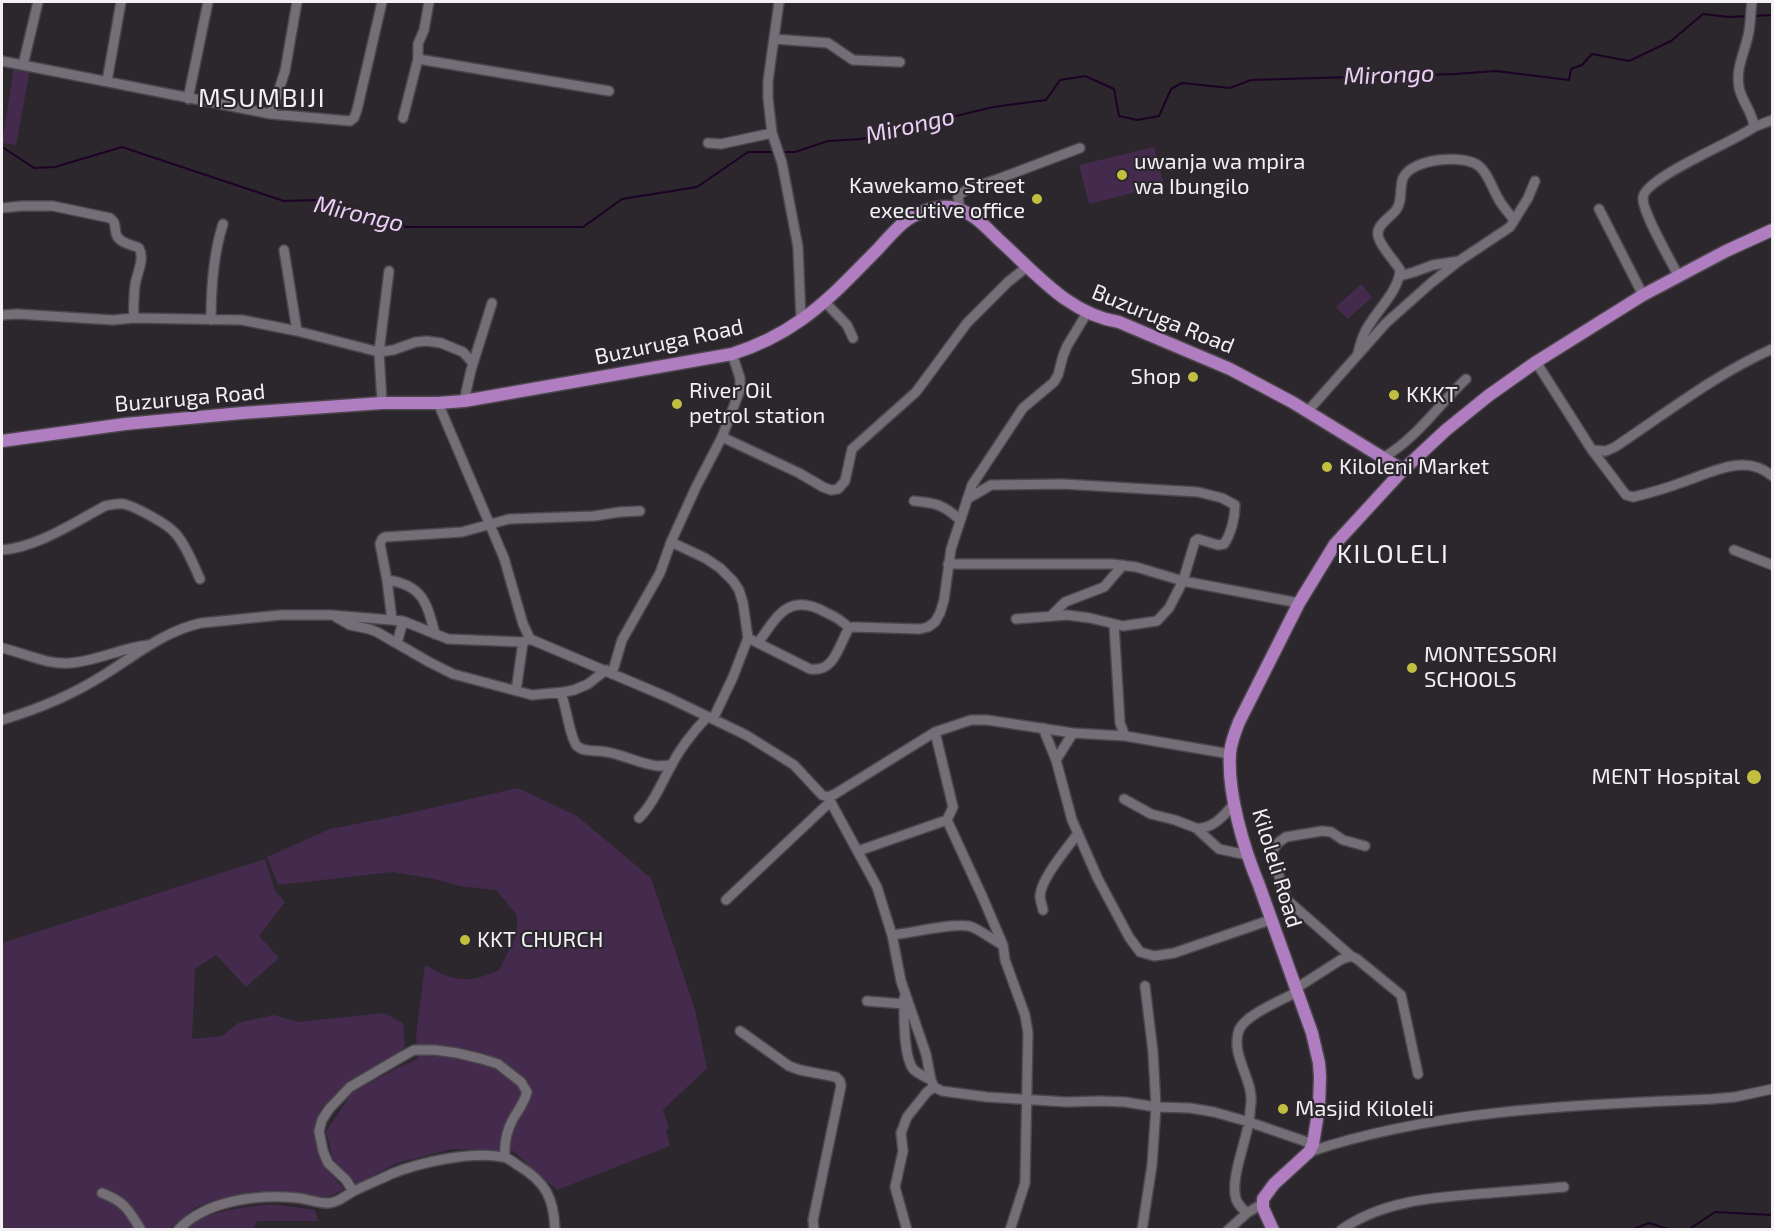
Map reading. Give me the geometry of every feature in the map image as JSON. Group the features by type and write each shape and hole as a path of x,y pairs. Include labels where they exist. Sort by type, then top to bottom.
{"main road":[{"name":"Buzuruga Road","path":"2,441 190,417 382,403 438,403 464,400 732,354 765,342 801,320 824,301 904,222 927,210 948,207 971,214 1043,281 1067,301 1087,313 1119,322 1230,369 1403,470"},
{"name":"Kiloleli Road","path":"1311,1148 1320,1092 1319,1063 1312,1033 1247,855 1231,778 1230,754 1239,722 1299,603 1335,544 1403,470 1454,423 1536,362 1643,295 1726,251 1773,230"},
{"path":"1273,1230 1262,1204 1266,1194 1311,1148"}],"street":[{"path":"22,65 38,2"},
{"path":"107,81 121,2"},
{"path":"188,99 208,2"},
{"path":"271,114 285,71 297,2"},
{"path":"2,61 271,114 350,121 357,110 382,2"},
{"path":"403,118 429,2"},
{"path":"779,2 768,81 768,98 772,133 782,163 798,247 801,320"},
{"path":"1751,5 1748,39 1738,74 1739,89 1752,117 1754,127"},
{"path":"774,39 828,43 853,60 900,62"},
{"path":"417,59 609,92"},
{"path":"1679,277 1647,215 1642,199 1644,192 1649,186 1681,166 1742,136 1754,127 1773,120"},
{"path":"708,143 721,144 772,133"},
{"path":"960,210 958,197 968,189 1080,148"},
{"path":"1358,353 1367,328 1400,276 1400,270 1383,246 1378,232 1397,210 1402,183 1407,173 1424,163 1458,159 1471,161 1483,169 1499,200 1514,220"},
{"path":"1307,412 1386,323 1459,261 1510,227 1528,198 1535,181"},
{"path":"2,208 53,206 113,220 116,224 116,236 141,251 134,318"},
{"path":"1599,209 1643,295"},
{"path":"211,320 215,255 223,225"},
{"path":"284,250 297,331"},
{"path":"1400,276 1433,265 1459,261"},
{"path":"722,436 799,472 827,488 838,489 845,481 852,449 916,392 967,323 989,299 1028,266"},
{"path":"382,403 379,352 389,271"},
{"path":"824,301 847,325 853,338"},
{"path":"464,400 492,303"},
{"path":"849,628 920,629 935,622 944,600 951,549 972,485 1023,408 1054,381 1067,346 1087,313"},
{"path":"2,315 113,320 134,318 242,321 297,331 379,352 427,341 453,347 463,352 473,363"},
{"path":"1592,450 1606,451 1615,447 1744,362 1773,349"},
{"path":"331,615 350,626 369,629 453,674 532,695 574,690 609,672 622,640 660,573 671,542 722,436 741,386 732,354"},
{"path":"1536,362 1592,450 1626,495 1633,497 1660,490 1735,465 1763,468 1773,476"},
{"path":"1384,457 1414,434 1466,379"},
{"path":"438,403 504,558 527,640 516,691"},
{"path":"1763,468 1773,461"},
{"path":"967,499 991,485 1063,484 1198,492 1232,502 1236,508 1227,541 1224,544 1218,545 1196,540 1183,581 1161,618 1123,626 1078,617 1051,616 1016,619"},
{"path":"914,501 940,504 960,520"},
{"path":"2,550 39,540 105,507 116,504 126,505 164,524 176,533 187,550 200,579"},
{"path":"392,620 380,544 385,537 462,532 509,519 594,516 640,511"},
{"path":"639,818 653,799 685,742 710,718 733,677 748,638 739,590 734,581 705,558 671,542"},
{"path":"1734,550 1773,565"},
{"path":"948,564 1123,565 1183,581 1299,603"},
{"path":"1051,616 1065,602 1104,587 1123,565"},
{"path":"387,580 407,584 421,594 430,614 435,634"},
{"path":"758,643 777,616 795,604 817,607 849,628"},
{"path":"2,720 49,705 68,696 108,673 149,645 188,626 281,615 331,615 403,621 448,639 527,640 667,697 746,735 794,765 822,795 829,799 877,887 892,935 905,993 926,1054 932,1084 907,1118 901,1133 903,1151 895,1187 907,1230"},
{"path":"397,643 403,621"},
{"path":"1114,624 1120,723 1125,736"},
{"path":"748,638 815,670 834,660 849,628"},
{"path":"2,648 68,664 149,645"},
{"path":"561,693 570,731 579,747 586,751 608,753 648,764 671,765"},
{"path":"726,900 829,799 935,732 971,720 987,720 1072,733 1125,736 1230,754"},
{"path":"1043,728 1056,760 1072,820 1098,879 1129,938 1140,952 1154,956 1174,953 1270,920"},
{"path":"858,850 947,820 953,807 935,732"},
{"path":"1056,760 1072,733"},
{"path":"1124,799 1151,814 1202,829 1215,823 1235,803"},
{"path":"947,820 1003,945 1005,960 1025,1015 1028,1033 1025,1183 1010,1230"},
{"path":"1196,828 1218,849 1247,855"},
{"path":"1365,846 1343,840 1331,832 1322,831 1286,837 1274,848 1272,855 1287,900 1351,956 1401,995 1418,1074"},
{"path":"1043,910 1040,898 1044,882 1078,833"},
{"path":"892,935 953,926 969,926 1003,945"},
{"path":"1247,1213 1235,1197 1237,1170 1249,1122 1251,1097 1238,1053 1239,1032 1245,1022 1253,1016 1296,991 1342,959 1351,956"},
{"path":"1142,1230 1152,1166 1156,1107 1153,1052 1144,986"},
{"path":"905,993 904,1031 911,1064 916,1071 942,1091 987,1097 1067,1102 1125,1102 1156,1107 1204,1110 1249,1122 1311,1148 1416,1124 1462,1118 1551,1107 1735,1097 1773,1089"},
{"path":"867,1001 904,1004"},
{"path":"740,1031 789,1066 836,1077 840,1081 841,1086 813,1220 814,1230"},
{"path":"353,1191 346,1180 328,1163 319,1131 322,1120 328,1109 350,1087 414,1050 446,1052 482,1059 498,1064 520,1082 527,1092 524,1104 512,1120 507,1134 505,1157"},
{"path":"178,1230 184,1223 203,1211 235,1201 274,1196 330,1203 394,1173 447,1158 473,1156 505,1157 530,1172 542,1183 550,1196 555,1217 555,1230"},
{"path":"1341,1230 1362,1217 1403,1203 1457,1195 1564,1187"},
{"path":"102,1193 117,1199 128,1208 141,1230"},
{"path":"1228,1230 1247,1213 1262,1204"}],"shaded area":[{"path":"14,67 30,69 16,145 2,143"},
{"name":"uwanja wa mpira wa Ibungilo","path":"1154,147 1164,185 1089,204 1079,165"},
{"path":"1361,284 1372,297 1348,319 1336,307"},
{"path":"518,788 577,816 651,878 695,1010 707,1068 663,1110 669,1129 666,1130 670,1146 557,1190 513,1151 452,1149 397,1163 357,1184 333,1159 326,1131 353,1092 418,1059 416,1035 425,965 445,975 461,979 478,978 499,970 517,934 517,915 496,890 460,886 393,872 278,885 267,857 330,829"},
{"path":"265,859 275,891 285,902 259,936 279,958 246,987 216,955 195,969 192,1039 222,1036 238,1023 274,1015 298,1022 384,1013 403,1023 405,1048 348,1081 322,1107 313,1132 322,1164 344,1189 328,1197 256,1191 198,1206 169,1229 2,1230 2,943"},
{"path":"272,1204 315,1210 318,1221 257,1221 253,1229 182,1230 213,1214"}],"waterway":[{"name":"Mirongo","path":"781,152 795,152 828,141 862,139 993,107 1046,100 1060,80 1085,76 1114,89 1119,116 1137,120 1159,116 1171,89 1182,83 1230,88 1251,80 1496,71 1569,80 1571,69 1582,65 1592,54 1629,61 1671,41 1703,14 1729,17 1749,16"},
{"name":"Mirongo","path":"1754,16 1772,15"},
{"name":"Mirongo","path":"2,147 34,168 55,167 122,147 284,201 316,200 347,206 406,227 583,227 622,199 697,187 748,152 776,152"},
{"path":"1688,1230 1715,1212 1772,1215"},
{"path":"1631,1230 1649,1223 1671,1230"}],"place":[{"name":"uwanja wa mpira wa Ibungilo","path":"1122,175"},
{"name":"Kawekamo Street executive office","path":"1037,199"},
{"name":"Shop","path":"1193,377"},
{"name":"KKKT","path":"1394,395"},
{"name":"River Oil petrol station","path":"677,404"},
{"name":"Kiloleni Market","path":"1327,467"},
{"name":"MONTESSORI SCHOOLS","path":"1412,668"},
{"name":"MENT Hospital","path":"1754,777"},
{"name":"KKT CHURCH","path":"465,940"},
{"name":"Masjid Kiloleli","path":"1283,1109"}],"district":[{"name":"MSUMBIJI","path":"262,98"},
{"name":"KILOLELI","path":"1393,554"}]}
